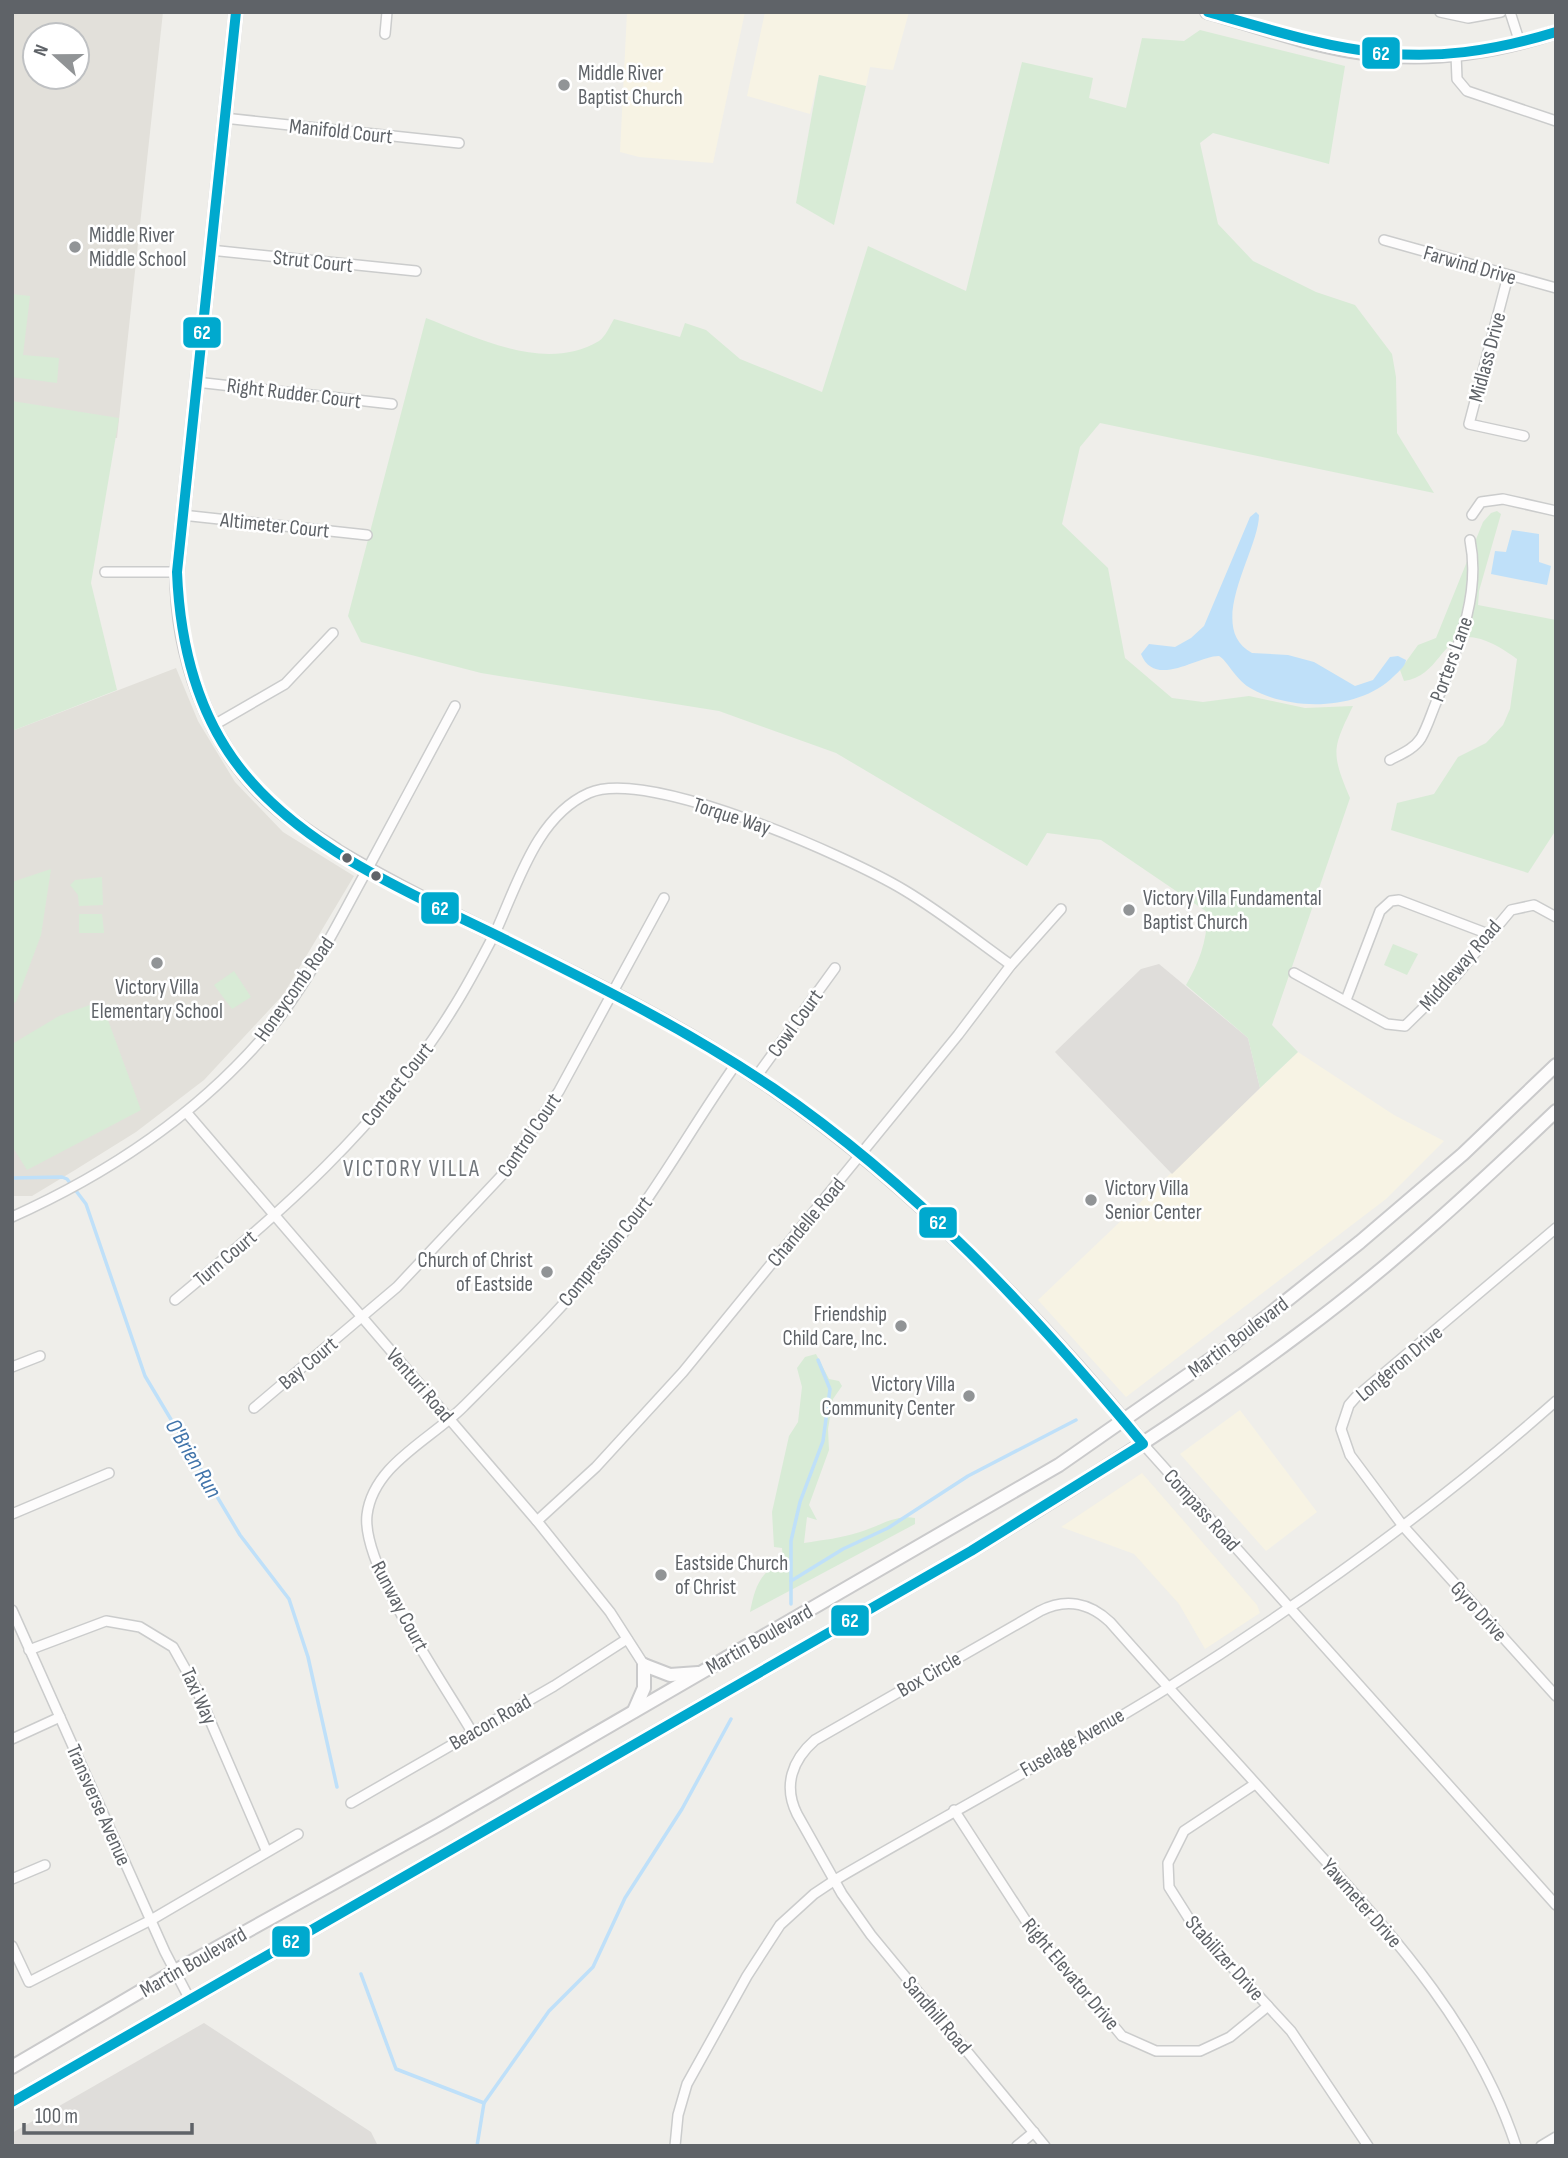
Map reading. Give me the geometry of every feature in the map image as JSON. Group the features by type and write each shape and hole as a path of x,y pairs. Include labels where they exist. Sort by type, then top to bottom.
{"main road":[{"name":"Compass Road","path":"236,12 177,572 183,639 194,678 214,724 237,762 267,799 290,819 367,869 611,992 756,1077 860,1157 924,1211 1011,1296 1143,1444"},
{"path":"1207,12 1350,51 1405,56 1456,54 1520,43 1556,32"},
{"name":"Martin Boulevard","path":"12,2067 175,1971 702,1673 1016,1491 1231,1345 1360,1242 1463,1154 1556,1065"},
{"name":"Martin Boulevard","path":"12,2102 971,1551 1143,1444 1302,1332 1438,1219 1556,1111"},
{"path":"633,1712 644,1688 644,1665 670,1675 702,1673"}],"street":[{"path":"384,34 387,12"},
{"path":"1440,12 1468,18 1500,12"},
{"path":"1510,12 1520,43"},
{"path":"1456,54 1457,79 1467,91 1556,121"},
{"name":"Manifold Court","path":"224,118 459,144"},
{"name":"Farwind Drive","path":"1384,240 1556,288"},
{"name":"Strut Court","path":"210,250 416,271"},
{"name":"Midlass Drive","path":"1508,276 1469,424 1524,436"},
{"name":"Right Rudder Court","path":"196,382 391,404"},
{"path":"1472,515 1481,502 1493,499 1556,511"},
{"name":"Altimeter Court","path":"182,515 367,535"},
{"name":"Porters Lane","path":"1390,760 1408,751 1420,739 1454,654 1473,591 1475,564 1470,540"},
{"path":"105,572 177,572"},
{"path":"214,724 285,684 333,633"},
{"name":"Honeycomb Road","path":"12,1217 90,1179 186,1112 246,1055 288,1006 332,936 455,706"},
{"name":"Torque Way","path":"495,932 537,845 559,815 590,792 637,789 758,823 820,847 904,890 1011,965"},
{"name":"Control Court","path":"362,1318 464,1218 517,1157 559,1091 664,898"},
{"path":"1294,973 1346,1000 1380,911 1391,901 1399,900 1491,935"},
{"name":"Middleway Road","path":"1346,1000 1387,1024 1405,1026 1455,976 1491,935 1503,916 1518,906 1534,905 1556,917"},
{"name":"Chandelle Road","path":"537,1521 646,1415 860,1157 1011,965 1061,909"},
{"name":"Contact Court","path":"275,1217 332,1161 400,1085 453,1009 495,932"},
{"name":"Cowl Court","path":"756,1077 835,968"},
{"name":"Compression Court","path":"451,1420 568,1298 618,1241 736,1064"},
{"name":"Venturi Road","path":"186,1112 537,1521 610,1612 644,1665"},
{"name":"Turn Court","path":"175,1300 275,1217"},
{"name":"Longeron Drive","path":"1403,1526 1350,1455 1341,1429 1349,1405 1556,1228"},
{"name":"Bay Court","path":"254,1408 362,1318"},
{"path":"12,1367 40,1356"},
{"name":"Fuselage Avenue","path":"676,2146 678,2115 687,2084 747,1976 780,1925 814,1894 1168,1687 1289,1607 1403,1526 1556,1401"},
{"name":"Runway Court","path":"451,1420 390,1468 379,1481 369,1504 367,1536 394,1601 472,1732"},
{"name":"Compass Road","path":"1143,1444 1556,1905"},
{"path":"12,1514 109,1473"},
{"name":"Gyro Drive","path":"1403,1526 1556,1696"},
{"name":"Box Circle","path":"835,1880 797,1814 790,1790 792,1773 800,1756 827,1733 1015,1625 1060,1603 1082,1605 1101,1614 1168,1687"},
{"name":"Transverse Avenue","path":"12,1610 151,1920 189,1998"},
{"name":"Taxi Way","path":"29,1650 106,1621 140,1627 173,1647 196,1688 266,1850"},
{"name":"Beacon Road","path":"351,1803 627,1639"},
{"name":"Yawmeter Drive","path":"1168,1687 1373,1914 1435,1991 1486,2071 1516,2146"},
{"path":"12,1740 60,1717"},
{"name":"Stabilizer Drive","path":"1255,1784 1184,1831 1171,1853 1167,1875 1173,1898 1292,2031 1368,2146"},
{"name":"Right Elevator Drive","path":"954,1810 994,1876 1032,1930 1122,2036 1156,2051 1171,2054 1200,2051 1230,2037 1268,2006"},
{"path":"12,1946 29,1982 151,1920 266,1850 298,1834"},
{"path":"12,1879 45,1865"},
{"name":"Sandhill Road","path":"835,1880 872,1936 1045,2146"},
{"path":"1017,2146 1034,2132"},
{"path":"1541,2146 1556,2137"}],"shaded area":[{"name":"Middle River Middle School","path":"12,12 163,12 117,438 12,435"},
{"path":"627,12 745,12 713,163 639,157 620,152"},
{"path":"765,12 909,12 893,70 870,67 866,86 819,75 810,114 747,96"},
{"name":"Victory Villa Elementary School","path":"176,668 198,721 235,782 283,832 354,876 283,995 204,1080 136,1132 75,1170 32,1196 13,1196 12,731"},
{"path":"1159,964 1248,1038 1260,1088 1172,1174 1055,1052 1141,969"},
{"path":"1298,1052 1394,1115 1444,1141 1386,1199 1126,1397 1038,1300"},
{"path":"1240,1410 1317,1512 1266,1551 1180,1454"},
{"path":"1142,1473 1257,1605 1260,1613 1205,1649 1179,1604 1134,1554 1061,1527"},
{"path":"204,2023 371,2132 378,2146 12,2146 12,2133"}],"green space":[{"path":"1200,30 1345,66 1329,164 1213,133 1200,143 1218,224 1253,261 1316,292 1355,305 1392,354 1396,377 1397,433 1434,493 1100,423 1080,447 1062,524 1108,568 1125,658 1172,698 1203,702 1249,696 1305,708 1353,706 1336,751 1350,798 1272,1025 1298,1052 1260,1088 1248,1038 1186,985 1202,950 1207,912 1101,840 1047,833 1027,866 836,753 719,711 481,673 361,642 348,616 426,318 489,343 534,353 556,354 578,350 599,341 614,319 680,337 685,323 706,330 740,359 822,392 868,246 966,291 1022,62 1093,78 1089,98 1126,108 1142,38 1184,41"},
{"path":"819,75 866,86 834,225 796,203"},
{"path":"12,294 30,296 23,355 59,358 57,383 12,377"},
{"path":"12,401 119,418 91,583 117,690 12,731"},
{"path":"1497,511 1501,514 1479,591 1478,605 1556,620 1556,830 1528,873 1391,830 1397,803 1434,794 1458,757 1486,743 1503,725 1510,709 1517,659 1491,643 1473,638 1459,639 1419,676 1404,681 1400,670 1418,645 1436,638 1483,522 1491,513"},
{"path":"51,869 41,935 16,1002 12,1004 12,882"},
{"path":"102,877 103,905 79,906 78,895 70,885 75,880"},
{"path":"79,914 102,914 104,933 79,933"},
{"path":"1393,944 1418,954 1407,975 1384,965"},
{"path":"234,971 251,997 232,1009 214,985"},
{"path":"101,1001 141,1110 27,1170 12,1146 12,1044 59,1016"},
{"path":"816,1354 829,1379 839,1381 842,1386 833,1399 828,1429 829,1450 809,1505 817,1520 807,1517 804,1543 853,1534 901,1518 915,1518 915,1524 750,1612 760,1581 769,1570 783,1561 782,1548 774,1547 772,1512 789,1436 798,1422 802,1387 797,1368 805,1357"}],"water":[{"path":"1256,512 1259,515 1257,530 1233,607 1233,626 1239,641 1252,653 1288,655 1314,662 1355,686 1373,680 1390,657 1398,656 1406,660 1401,669 1380,687 1364,696 1345,701 1306,704 1268,696 1252,689 1241,681 1219,656 1166,670 1147,664 1141,654 1149,644 1175,647 1204,626 1250,517"},
{"path":"1512,530 1539,534 1539,562 1551,566 1547,585 1491,574 1495,551 1506,552"}],"waterway":[{"name":"O'Brien Run","path":"12,1178 62,1177 67,1179 86,1204 145,1376 240,1535 289,1599 308,1657 337,1787"},
{"path":"791,1604 791,1541 800,1502 823,1441 830,1389 818,1360"},
{"path":"791,1581 843,1549 888,1528 968,1476 1076,1420"},
{"path":"484,2103 549,2011 593,1967 625,1898 682,1809 731,1719"},
{"name":"O'Brien Run","path":"361,1974 396,2069 484,2103 477,2146"}],"transit line":[{"name":"62","path":"12,2102 971,1551 1143,1444 1059,1346 970,1253 923,1208 825,1126 740,1066 673,1026 366,870 303,829 249,779 232,757 217,733 195,682 182,628 177,572 236,12"},
{"name":"62","path":"1208,12 1299,38 1380,53 1420,55 1461,52 1506,45 1556,32"}],"place":[{"name":"Middle River Baptist Church","path":"564,85"},
{"name":"Middle River Middle School","path":"75,247"},
{"name":"Victory Villa Fundamental Baptist Church","path":"1129,910"},
{"name":"Victory Villa Elementary School","path":"157,963"},
{"name":"Victory Villa Senior Center","path":"1091,1200"},
{"name":"Church of Christ of Eastside","path":"547,1272"},
{"name":"Friendship Child Care, Inc.","path":"901,1326"},
{"name":"Victory Villa Community Center","path":"969,1396"},
{"name":"Eastside Church of Christ","path":"661,1575"}],"district":[{"name":"VICTORY VILLA","path":"412,1168"}]}
